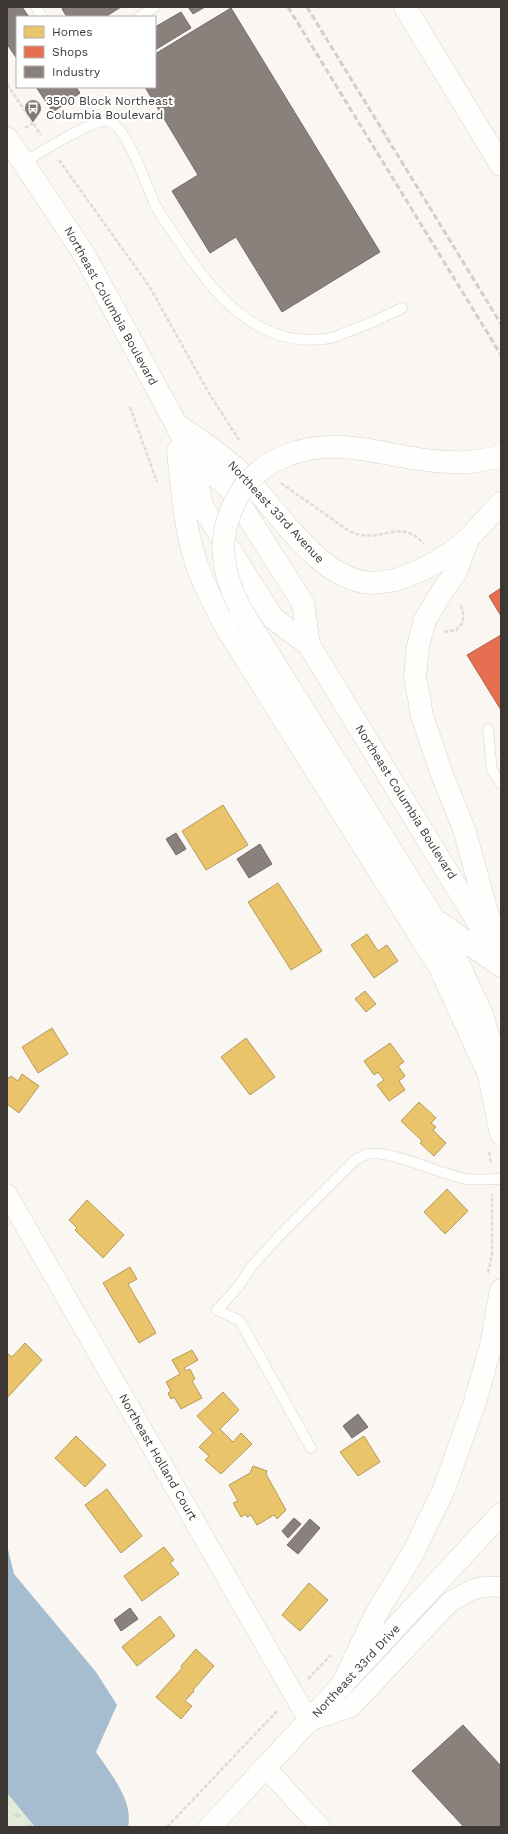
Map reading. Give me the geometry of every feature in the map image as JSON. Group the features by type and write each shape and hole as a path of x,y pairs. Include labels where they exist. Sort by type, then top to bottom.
{"main road":[{"path":"405,7 495,140 501,165"},
{"name":"Northeast Columbia Boulevard","path":"7,138 84,254 176,424 192,458 202,506 273,618 309,645 501,960"},
{"path":"176,424 184,509 196,563 212,601 227,629 440,968 489,1075"},
{"name":"Northeast 33rd Avenue","path":"176,424 224,457 243,474 312,552 328,566 342,575 360,581 379,583 395,580 438,563 468,540 501,503"},
{"path":"495,1142 489,1075 489,1039 483,1017 455,956 434,919 240,608 226,576 223,555 223,540 226,522 238,494 252,477 264,466 291,453 307,449 330,447 353,448 453,462 475,461 501,456"},
{"name":"Northeast Columbia Boulevard","path":"192,458 229,487 303,603 309,645"},
{"path":"468,540 456,572 425,620 418,646 416,678 420,704 441,772 464,829 501,960"},
{"path":"434,919 501,966"},
{"path":"341,1687 376,1614 414,1553 444,1489 477,1395 491,1345 494,1283"},
{"name":"Northeast 33rd Drive","path":"210,1827 501,1514"}],"street":[{"name":"Northeast Holland Court","path":"7,1194 309,1721"},
{"path":"309,1721 351,1707 450,1602 467,1592 483,1586 501,1588"},
{"path":"265,1767 320,1827"}],"lane":[{"path":"36,7 41,16"},
{"path":"141,16 155,7"},
{"path":"24,163 50,147 96,123 106,121 116,124 137,160 154,203 196,268 222,297 246,320 268,332 291,340 330,338 372,323 402,308"},
{"path":"488,729 492,770 501,784"},
{"path":"311,1448 240,1321 217,1310 238,1287 251,1267 282,1232 356,1159 368,1154 381,1155 402,1159 444,1173 467,1178 497,1179"}],"path":[{"path":"7,84 149,286 210,395 241,443"},
{"path":"130,407 158,482"},
{"path":"276,479 358,536 371,537 398,531 408,532 417,536 425,545"},
{"path":"445,633 456,630 463,623 463,611 460,601"},
{"path":"494,1283 492,1254 497,1179 495,1142"},
{"path":"168,1827 333,1652"}],"green space":[{"path":"7,1793 35,1827 7,1827"}],"water":[{"path":"7,1545 14,1574 96,1672 117,1705 96,1752 114,1778 124,1797 128,1807 128,1827 35,1827 7,1793"}],"building: Homes":[{"path":"223,805 248,845 206,870 182,831"},
{"path":"278,883 322,951 291,970 248,902"},
{"path":"367,934 378,951 387,945 398,961 374,978 351,945"},
{"path":"365,991 376,1004 366,1012 355,999"},
{"path":"52,1028 68,1054 38,1073 22,1047"},
{"path":"246,1038 275,1077 250,1095 221,1057"},
{"path":"390,1043 404,1062 398,1066 405,1076 399,1081 405,1090 389,1101 377,1085 384,1080 378,1072 374,1075 364,1061"},
{"path":"22,1074 39,1086 19,1113 7,1104 7,1077 9,1078 11,1076 18,1081"},
{"path":"419,1102 436,1118 431,1123 436,1127 433,1130 446,1143 434,1156 420,1143 422,1141 401,1121"},
{"path":"447,1189 468,1211 445,1234 424,1212"},
{"path":"87,1200 124,1235 103,1258 75,1230 77,1228 69,1220"},
{"path":"130,1267 137,1279 128,1284 156,1333 139,1343 103,1283"},
{"path":"25,1343 42,1360 7,1398 7,1353 12,1357"},
{"path":"192,1350 198,1360 184,1368 186,1371 190,1369 195,1379 192,1381 202,1398 181,1409 174,1397 171,1399 168,1393 171,1391 166,1382 180,1374 172,1360"},
{"path":"223,1392 239,1410 220,1429 233,1442 241,1433 252,1444 221,1474 205,1460 209,1456 199,1447 213,1433 197,1416"},
{"path":"76,1436 106,1465 85,1487 55,1458"},
{"path":"364,1436 380,1462 358,1476 340,1452"},
{"path":"253,1466 267,1471 266,1474 286,1510 277,1519 274,1515 257,1525 251,1515 247,1517 246,1514 241,1517 233,1503 238,1501 229,1485 250,1473"},
{"path":"107,1489 142,1536 121,1553 85,1505"},
{"path":"164,1547 174,1560 170,1563 179,1574 142,1601 124,1576"},
{"path":"309,1583 328,1600 300,1631 282,1615"},
{"path":"160,1616 175,1636 137,1666 122,1647"},
{"path":"196,1649 214,1666 185,1701 192,1706 181,1719 156,1697 182,1668 181,1666"}],"building: Shops":[{"path":"501,588 501,616 489,596"},
{"path":"501,635 501,710 467,655"}],"building: Industry":[{"path":"7,7 22,7 28,16 16,16 16,58 7,44"},
{"path":"65,7 121,7 107,16 66,16 62,9"},
{"path":"188,7 205,7 193,14"},
{"path":"231,8 380,252 282,312 236,237 210,253 172,191 198,175 146,88 156,88 156,53"},
{"path":"181,12 191,28 156,49 156,26"},
{"path":"37,88 77,88 80,93 53,112"},
{"path":"176,833 186,849 176,855 166,839"},
{"path":"260,844 272,864 249,878 237,859"},
{"path":"358,1414 368,1427 352,1438 343,1426"},
{"path":"294,1518 301,1524 288,1538 282,1531"},
{"path":"310,1519 320,1528 298,1554 287,1545"},
{"path":"130,1608 138,1619 121,1631 114,1620"},
{"path":"463,1725 501,1766 501,1827 464,1827 412,1771"}],"railway":[{"path":"288,7 501,355"},
{"path":"307,7 501,324"}],"place":[{"name":"3500 Block Northeast Columbia Boulevard","path":"33,123"}]}
